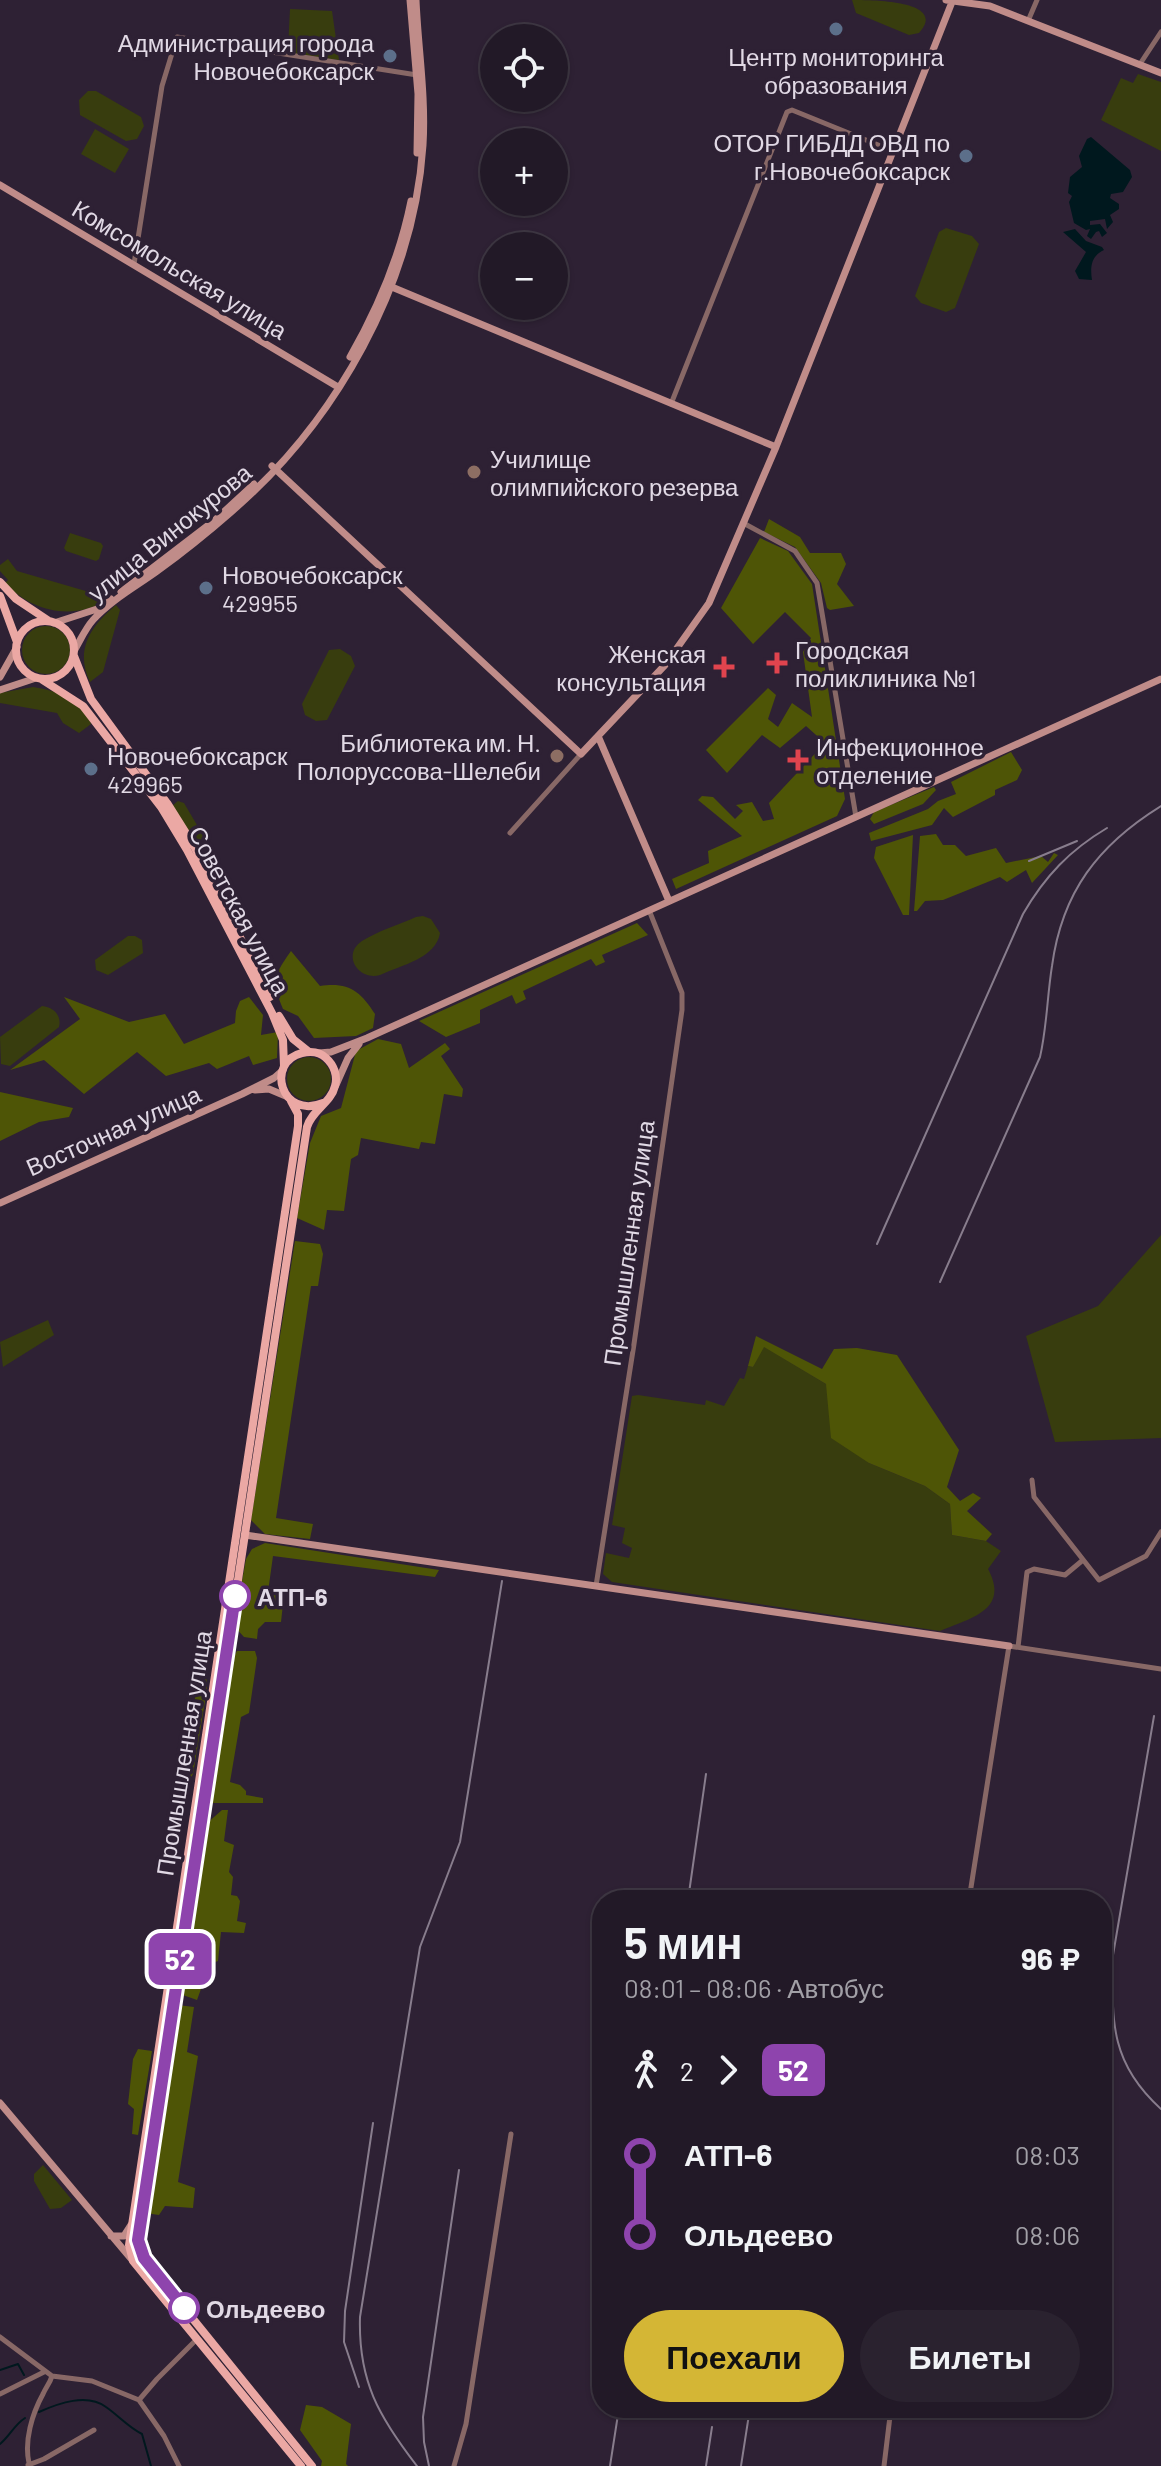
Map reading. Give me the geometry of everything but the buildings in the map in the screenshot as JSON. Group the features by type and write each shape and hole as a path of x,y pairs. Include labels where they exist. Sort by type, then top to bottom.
{"main road":[{"path":"0,582 16,599 69,634 74,654 69,668 60,675 39,678 20,664 17,645 0,596"},
{"path":"17,645 22,633 31,625 52,622"},
{"name":"Советская улица","path":"74,654 94,704 167,803 194,846 274,1012 283,1040 284,1069"},
{"name":"Советская улица","path":"39,678 83,706 161,807 187,850 235,946 265,993"},
{"name":"Советская улица","path":"274,1012 293,1039 314,1052"},
{"path":"314,1052 333,1066 335,1087 323,1103 306,1107 290,1099 281,1083 284,1069 295,1055 314,1052"},
{"name":"Промышленная улица","path":"201,2336 133,2261 134,2242 286,1236 298,1126 298,1114 290,1099"},
{"name":"Промышленная улица","path":"286,1236 307,1127 323,1103"},
{"name":"Промышленная улица","path":"224,1642 242,1551 241,1534"},
{"name":"Промышленная улица","path":"163,2047 132,2224 134,2242 201,2336 301,2466"},
{"name":"Промышленная улица","path":"284,2440 312,2466"}],"street":[{"name":"улица Винокурова","path":"410,0 420,75"},
{"name":"улица Винокурова","path":"74,654 98,615 196,542 259,483 336,386 388,286 413,206 421,142 416,0"},
{"path":"1028,21 1037,0"},
{"path":"510,833 665,665 709,603 776,447 949,1 979,4 1161,73"},
{"path":"1139,65 1161,32"},
{"path":"134,264 162,86 177,37 420,75"},
{"path":"671,404 787,112 792,110 893,151"},
{"name":"Комсомольская улица","path":"0,185 336,386"},
{"path":"388,286 776,447"},
{"path":"273,468 581,754"},
{"name":"улица Винокурова","path":"52,622 97,609 259,483"},
{"path":"745,524 795,551 817,583 856,817"},
{"path":"0,677 17,645"},
{"path":"0,690 39,678"},
{"path":"314,1052 331,1052 367,1038 1161,679"},
{"path":"598,736 669,901"},
{"name":"Промышленная улица","path":"596,1587 682,1010 682,993 649,910"},
{"path":"335,1087 353,1050 367,1038"},
{"name":"Восточная улица","path":"0,1203 242,1094 274,1078 284,1069"},
{"name":"Восточная улица","path":"242,1094 264,1089 290,1099"},
{"path":"1032,1480 1034,1497 1096,1578 1101,1579 1146,1556 1161,1532"},
{"path":"241,1534 1161,1669"},
{"path":"242,1551 249,1540 257,1536"},
{"path":"971,1890 1027,1572 1034,1569 1065,1575 1083,1560"},
{"name":"Промышленная улица","path":"0,2103 133,2261"},
{"path":"454,2466 466,2424 511,2134"},
{"path":"111,2236 124,2236 132,2224"},
{"path":"111,2236 134,2242"},
{"path":"139,2400 201,2336"},
{"path":"0,2337 52,2376 92,2381 139,2400 164,2436 179,2466"},
{"path":"0,2394 45,2371"},
{"path":"52,2376 28,2435 28,2465 94,2430"},
{"path":"884,2466 890,2418"}],"green space":[{"path":"852,0 904,4 924,14 925,22 919,33 909,35 856,13"},
{"path":"290,9 332,11 339,60 294,54 288,49"},
{"path":"1138,74 1161,82 1161,151 1101,120 1121,78 1133,83"},
{"path":"88,91 96,91 141,117 144,126 137,139 126,141 80,115 79,100"},
{"path":"95,129 129,149 115,173 81,154"},
{"path":"946,228 972,236 979,244 955,308 946,312 921,303 915,296 939,232"},
{"path":"769,519 800,537 810,553 841,553 846,564 837,584 854,606 827,608 821,583 795,547 764,532"},
{"path":"70,533 101,543 99,559 96,561 66,551 64,548"},
{"path":"760,538 788,551 812,584 845,799 837,816 676,889 672,879 709,863 708,851 742,836 698,800 702,796 713,797 735,819 743,811 736,805 752,802 763,821 774,819 769,803 825,743 806,726 780,748 762,735 727,773 706,750 768,688 776,695 768,719 778,727 792,703 812,717 803,652 811,638 785,612 753,644 721,608"},
{"path":"8,559 17,571 107,600 81,610 40,607 5,583 8,580 0,571 0,565"},
{"path":"116,605 120,610 103,672 90,682 84,659 88,639 93,629"},
{"path":"46,626 63,633 70,650 63,667 46,674 29,667 22,650 29,633"},
{"path":"340,649 351,656 355,666 327,720 316,721 305,715 302,704 329,650"},
{"path":"33,687 59,694 76,703 91,724 79,733 63,723 57,713 0,703 0,693"},
{"path":"1011,752 1022,770 1017,780 995,790 995,795 953,817 944,808 932,825 871,841 869,833 956,794 951,782"},
{"path":"934,787 936,790 923,804 874,824 870,819 874,812"},
{"path":"178,801 184,803 217,859 245,917 228,907 172,806"},
{"path":"936,834 943,845 955,845 966,856 996,848 1006,863 1041,856 1048,862 1054,853 1058,855 1032,883 1026,870 1007,882 1000,877 943,900 925,901 914,911 920,836"},
{"path":"913,835 909,915 903,915 874,858 876,847"},
{"path":"423,916 431,919 440,933 437,942 425,955 380,975 365,974 355,966 353,953 362,941"},
{"path":"637,923 648,935 602,955 605,962 596,966 591,959 523,991 526,999 516,1004 512,995 480,1010 480,1023 446,1037 419,1021"},
{"path":"128,936 142,940 143,953 108,975 96,970 95,960"},
{"path":"291,951 320,986 339,985 359,994 375,1014 373,1028 356,1036 314,1038 298,1016 283,1009 276,978"},
{"path":"64,997 129,1022 165,1014 184,1044 235,1023 240,1001 249,997 263,1015 261,1035 278,1032 277,1058 253,1065 249,1056 217,1069 209,1063 166,1076 137,1052 84,1094 44,1060 10,1070 80,1019"},
{"path":"42,1006 56,1012 59,1027 10,1066 1,1064 0,1037"},
{"path":"378,1039 401,1044 409,1068 445,1043 450,1049 441,1056 463,1089 462,1097 444,1094 435,1144 421,1142 419,1149 361,1138 358,1155 351,1159 344,1211 327,1210 324,1230 297,1218 310,1143 321,1116 341,1108 356,1051"},
{"path":"309,1057 324,1064 331,1079 324,1094 309,1101 294,1094 287,1079 294,1064"},
{"path":"0,1092 73,1108 69,1117 39,1122 0,1141"},
{"path":"1161,1235 1161,1438 1055,1442 1026,1336 1098,1306"},
{"path":"295,1241 320,1244 323,1254 318,1286 311,1286 276,1518 313,1524 310,1539 265,1534 251,1520"},
{"path":"48,1320 54,1335 3,1367 0,1342"},
{"path":"756,1336 822,1369 834,1349 857,1348 897,1355 959,1450 947,1487 960,1501 973,1493 981,1498 967,1511 992,1534 986,1541 952,1535 950,1504 925,1486 869,1463 831,1438 826,1384 764,1347 753,1367 748,1366"},
{"path":"763,1346 826,1384 869,1463 925,1486 950,1504 952,1535 986,1541 1001,1551 988,1569 994,1583 994,1594 984,1610 940,1631 612,1582 603,1574 606,1553 629,1558 632,1548 622,1543 625,1528 612,1525 632,1396 705,1405 706,1400 724,1406 740,1378 744,1379 748,1366 753,1367"},
{"path":"265,1543 439,1570 435,1577 273,1556 268,1592 284,1595 281,1622 265,1622 258,1629 257,1639 244,1637 234,1626 246,1559 252,1549"},
{"path":"237,1651 255,1651 257,1658 249,1713 241,1717 230,1782 240,1785 246,1795 263,1798 263,1803 211,1803 232,1659"},
{"path":"206,1669 207,1689 190,1779 181,1777 184,1755 194,1703"},
{"path":"222,1810 228,1810 224,1841 234,1845 229,1872 233,1877 231,1895 237,1896 240,1901 237,1921 246,1923 244,1933 221,1932 218,1961 210,1964 197,2000 180,1994 192,1908 197,1905 195,1890 200,1877 206,1824"},
{"path":"178,2005 194,2007 187,2052 198,2056 178,2182 195,2188 193,2208 165,2206 159,2215 145,2213"},
{"path":"138,2049 152,2051 138,2135 132,2134 134,2109 128,2104 133,2059"},
{"path":"43,2165 72,2200 61,2208 50,2209 34,2181 34,2174"},
{"path":"306,2405 322,2407 351,2424 348,2466 321,2466 322,2461 300,2430"}],"water":[{"path":"1091,137 1130,170 1132,177 1123,192 1111,194 1110,198 1119,204 1119,209 1110,215 1113,222 1107,229 1105,219 1090,221 1090,225 1100,224 1107,233 1102,237 1099,231 1096,232 1091,239 1087,236 1090,229 1074,223 1069,202 1072,196 1068,193 1070,177 1082,167 1079,156"},
{"path":"1075,229 1086,241 1104,250 1092,262 1092,280 1079,279 1075,271 1086,252 1063,232"}],"waterway":[{"path":"0,2370 18,2364 24,2375"},
{"path":"39,2412 73,2401 98,2403 142,2434 151,2466"},
{"path":"0,2444 25,2418"}],"railway":[{"path":"940,1282 1040,1057 1057,939 1074,893 1101,854 1161,806"},
{"path":"877,1244 1023,914 1059,865 1081,845 1107,828"},
{"path":"1029,861 1077,841"},
{"path":"417,2466 382,2414 367,2379 360,2340 360,2317 420,1947 460,1842 502,1581"},
{"path":"1154,1716 1113,1955 1113,2000 1117,2039 1123,2057 1144,2092 1161,2109"},
{"path":"689,1890 706,1774"},
{"path":"359,2387 344,2342 345,2311 373,2123"},
{"path":"429,2466 423,2417 459,2170"},
{"path":"610,2466 617,2418"},
{"path":"741,2466 748,2418"},
{"path":"706,2466 712,2427"}],"bus line":[{"name":"52","path":"184,2308 144,2258 138,2240 235,1596"}],"place":[{"name":"Центр мониторинга образования","path":"836,29"},
{"name":"Администрация города Новочебоксарск","path":"390,56"},
{"name":"ОТОР ГИБДД ОВД по г.Новочебоксарск","path":"966,156"},
{"name":"Училище олимпийского резерва","path":"474,472"},
{"name":"Новочебоксарск 429955","path":"206,588"},
{"name":"Городская поликлиника №1","path":"777,663"},
{"name":"Женская консультация","path":"724,667"},
{"name":"Библиотека им. Н. Полоруссова-Шелеби","path":"557,756"},
{"name":"Инфекционное отделение","path":"798,760"},
{"name":"Новочебоксарск 429965","path":"91,769"},
{"name":"АТП-6","path":"235,1596"},
{"name":"Ольдеево","path":"184,2308"}]}
